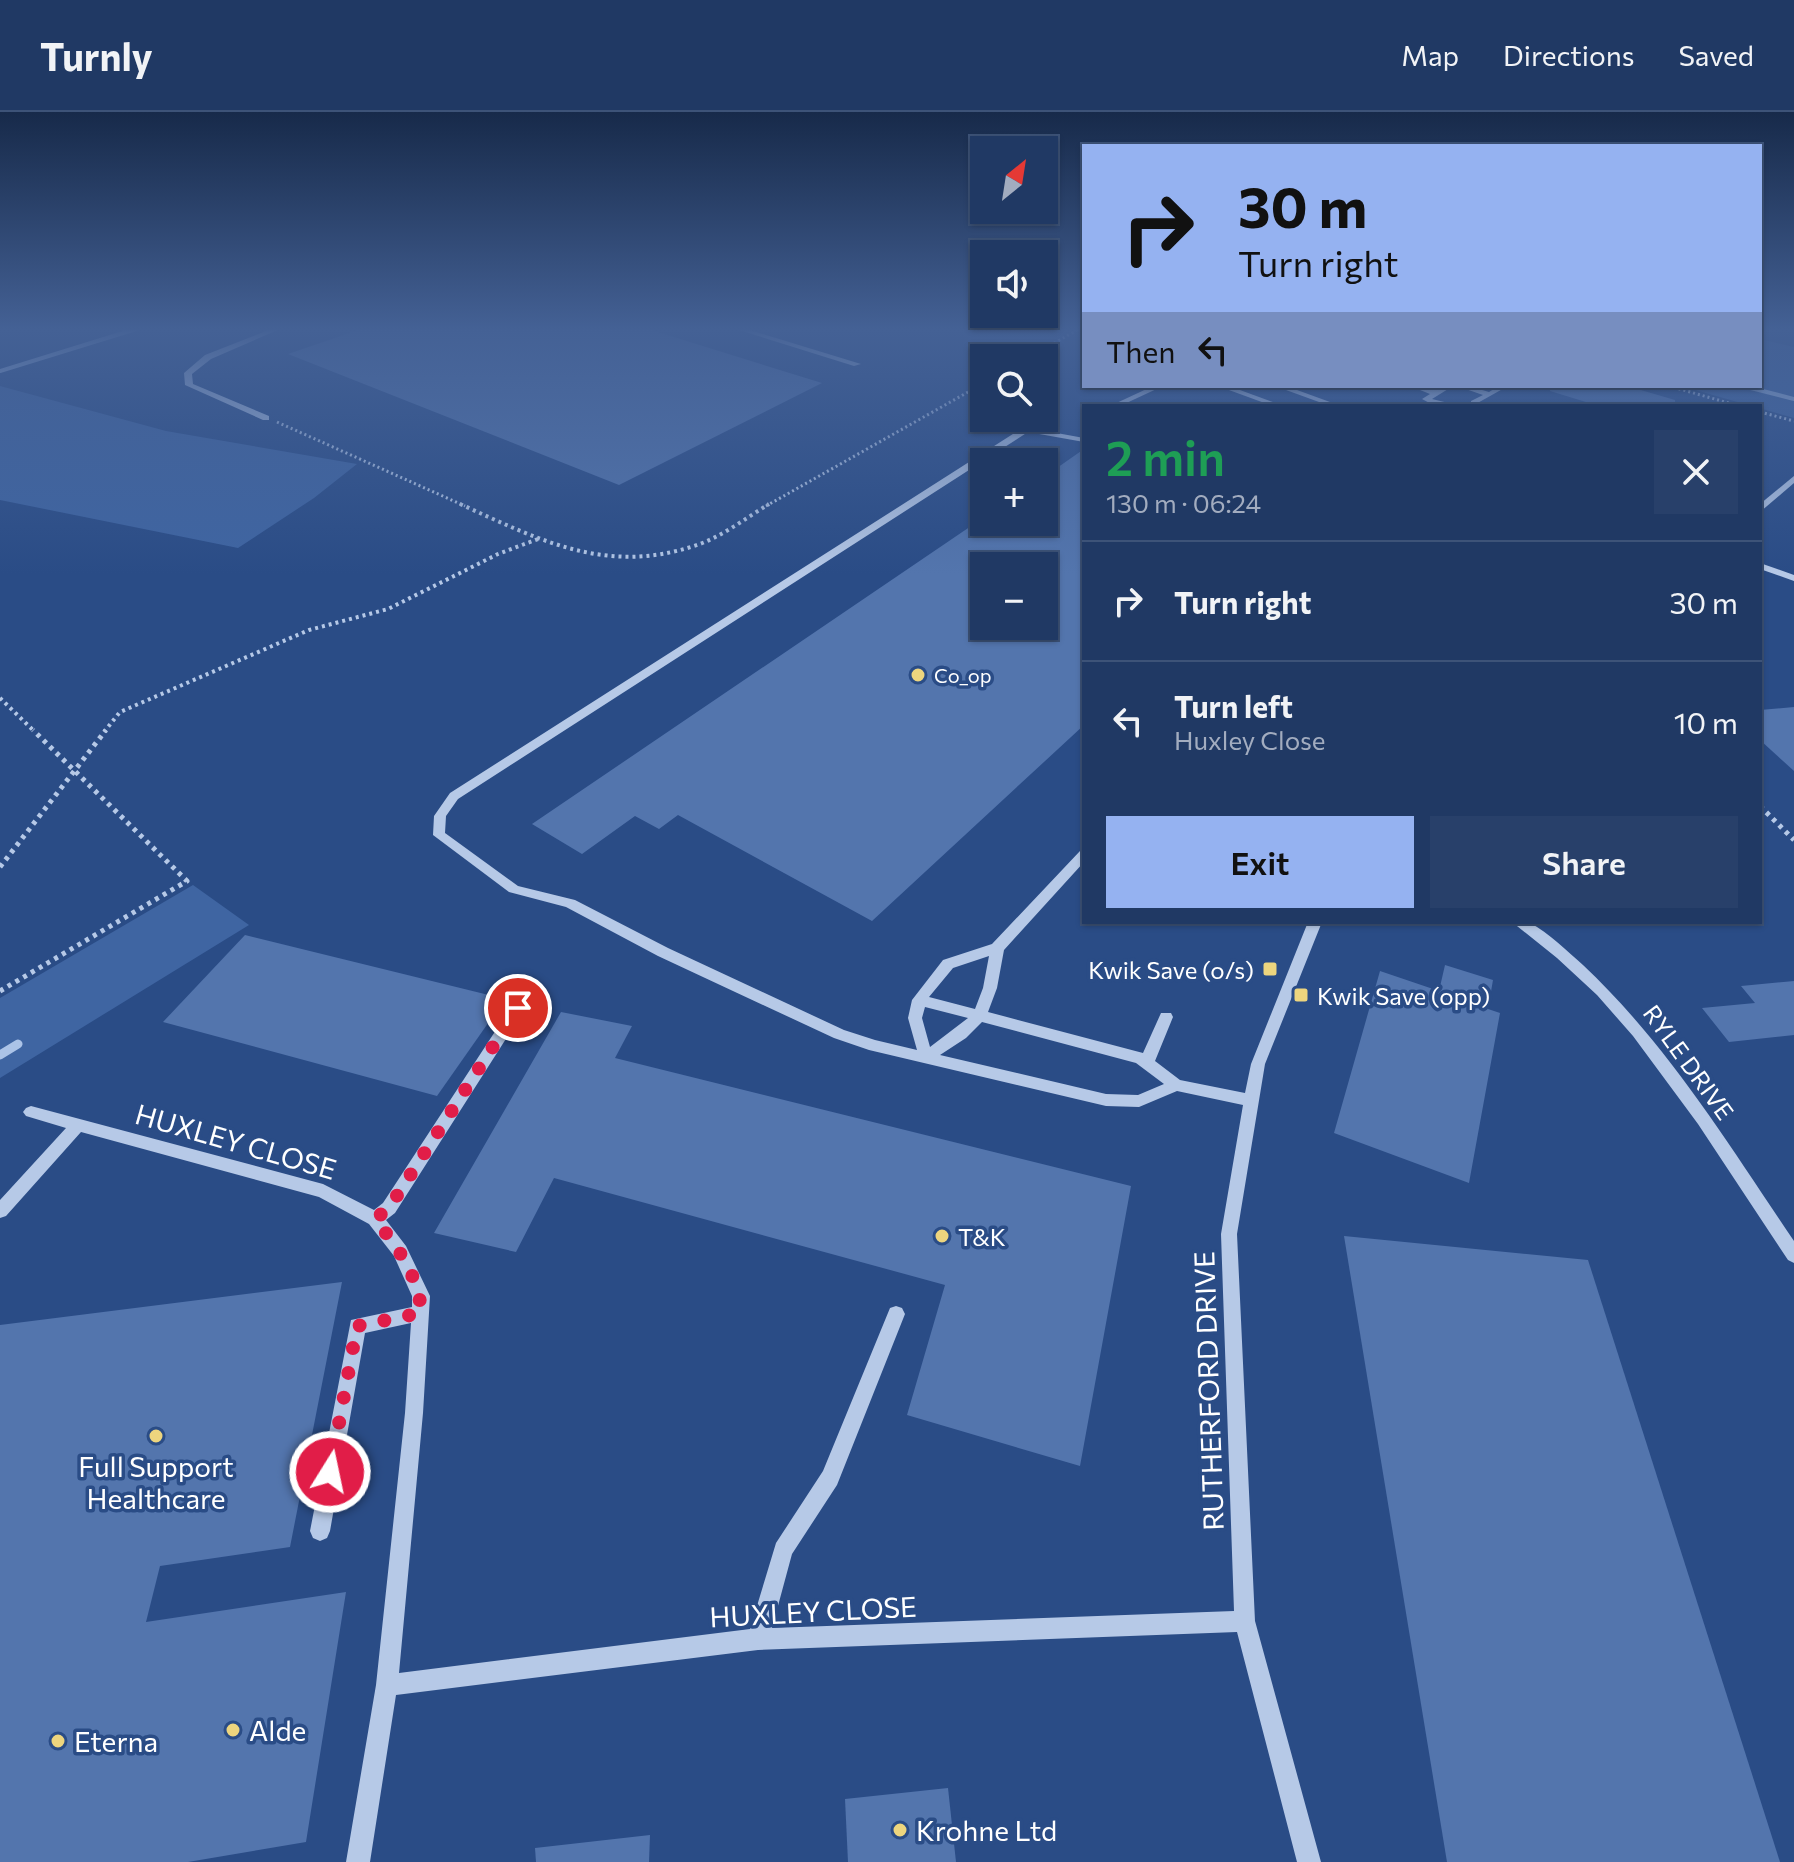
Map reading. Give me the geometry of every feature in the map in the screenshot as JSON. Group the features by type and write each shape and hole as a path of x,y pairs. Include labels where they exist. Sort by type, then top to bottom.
{"street":[{"path":"249,411 266,418"},
{"path":"1082,439 1027,429 454,796 440,816 439,835 514,889 570,903 663,952 839,1034 874,1046 1106,1100 1139,1101 1176,1085"},
{"path":"1762,506 1794,479"},
{"path":"1762,567 1794,578"},
{"path":"926,1057 915,1018 919,1000 948,964 997,948 1082,856"},
{"name":"RUTHERFORD DRIVE","path":"1309,1862 1245,1621 1229,1234 1258,1064 1314,924"},
{"name":"RYLE DRIVE","path":"1522,924 1552,944 1630,1019 1794,1255"},
{"path":"926,1057 957,1037 980,1016 990,1001 997,948"},
{"path":"919,1000 1147,1062 1176,1085 1252,1101"},
{"path":"375,1219 389,1208 518,1008"},
{"path":"1147,1062 1166,1017"},
{"name":"HUXLEY CLOSE","path":"31,1112 323,1191 375,1219 400,1251 421,1296 387,1685 358,1862"},
{"path":"0,1211 77,1126"},
{"path":"320,1531 357,1326 421,1313"},
{"path":"758,1639 783,1550 830,1478 896,1314"},
{"name":"HUXLEY CLOSE","path":"387,1685 758,1639 1245,1621"}],"path":[{"path":"266,418 399,474 555,547 610,558 656,555 696,546 935,411"},
{"path":"1762,413 1794,421"},
{"path":"0,867 120,712 309,630 388,609 498,554 538,539"},
{"path":"0,698 187,881 0,991"},
{"path":"1762,808 1794,840"}],"shaded area":[{"path":"0,411 91,411 166,431 357,464 314,498 238,548 0,500"},
{"path":"1768,411 1794,411 1794,418"},
{"path":"193,885 249,925 0,1078 0,998"}],"building":[{"path":"431,411 767,411 619,485"},
{"name":"Co_op","path":"1082,450 1082,727 872,921 678,815 659,829 635,816 582,854 532,824 970,527 970,536 1058,536 1058,467"},
{"path":"1794,707 1794,771 1762,742 1762,710"},
{"path":"245,935 505,999 437,1096 163,1022"},
{"path":"1445,965 1493,980 1488,1009 1500,1013 1469,1183 1334,1133 1380,971 1439,991"},
{"path":"1794,981 1794,1035 1729,1042 1702,1008 1755,1003 1741,986"},
{"name":"T&K","path":"561,1012 632,1026 615,1058 1131,1186 1080,1466 907,1415 945,1285 554,1178 516,1252 434,1233"},
{"path":"1344,1236 1588,1260 1780,1862 1447,1862"},
{"path":"342,1282 290,1547 160,1566 146,1622 346,1592 306,1842 188,1862 0,1862 0,1325"},
{"name":"Krohne Ltd","path":"948,1788 956,1862 848,1862 845,1799"},
{"path":"650,1835 649,1862 536,1862 535,1848"}],"waterway":[{"path":"0,1055 18,1044"}],"place":[{"name":"Co_op","path":"918,675"},
{"name":"Kwik Save (o/s)","path":"1270,969"},
{"name":"Kwik Save (opp)","path":"1301,995"},
{"name":"T&K","path":"942,1236"},
{"name":"Full Support Healthcare","path":"156,1436"},
{"name":"Alde","path":"233,1730"},
{"name":"Eterna","path":"58,1741"},
{"name":"Krohne Ltd","path":"900,1830"}],"route":[{"path":"330,1472 357,1326 391,1316 421,1313 421,1296 400,1251 375,1219 389,1208 518,1008"}]}
